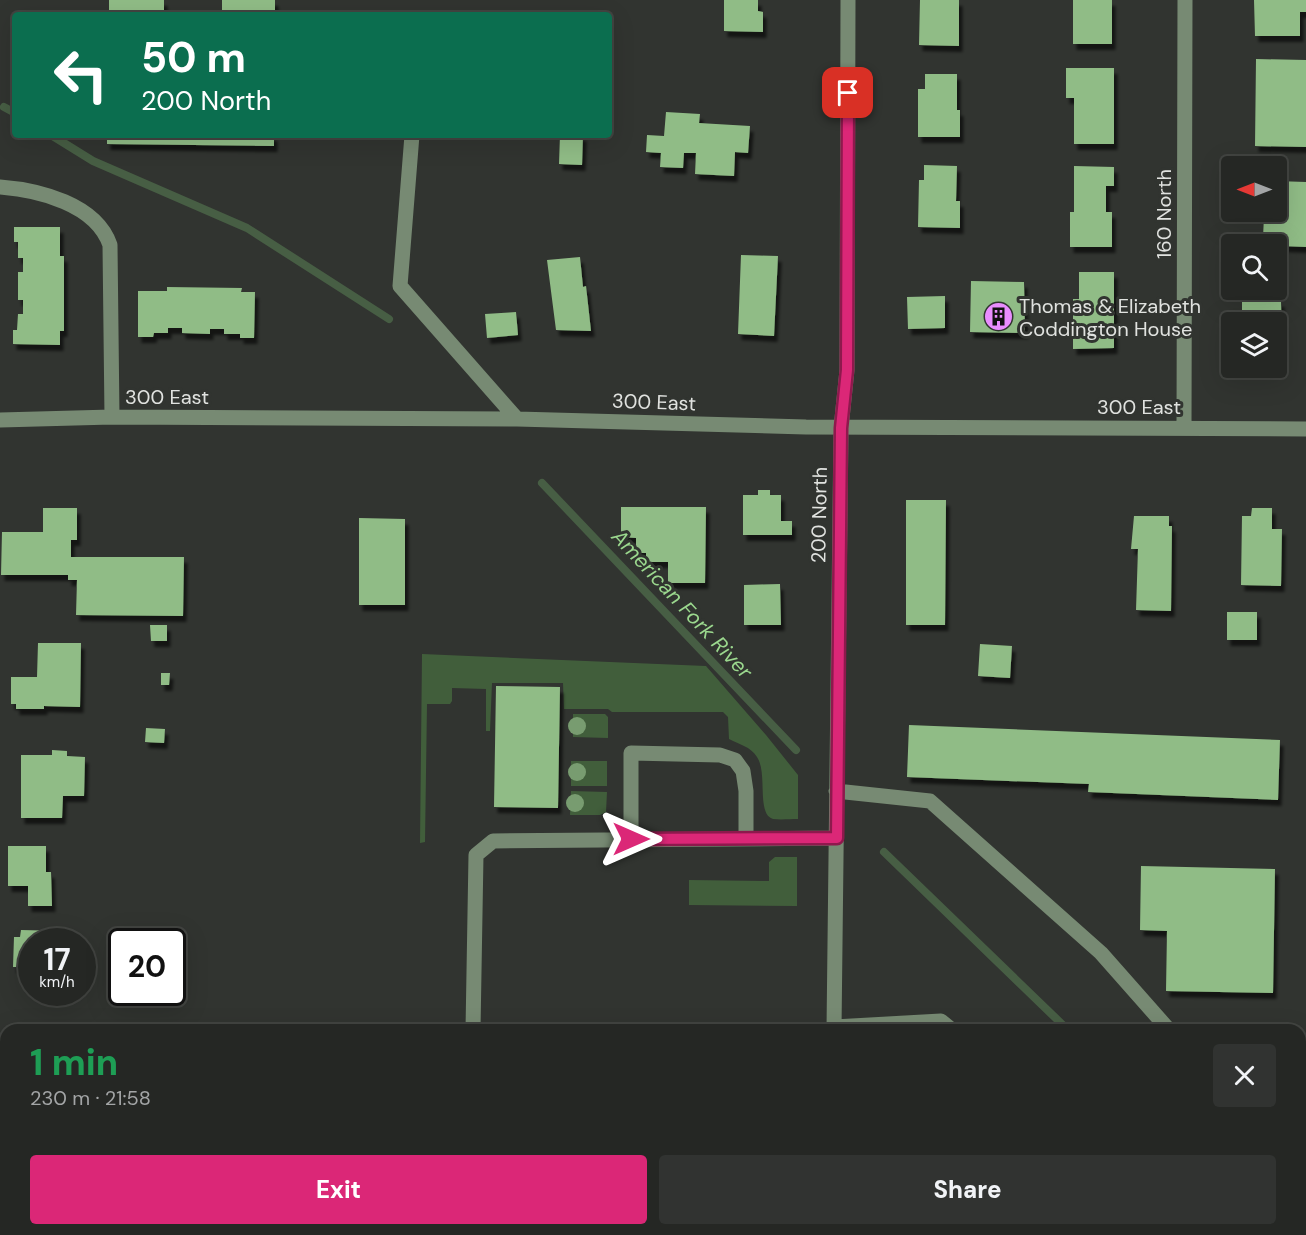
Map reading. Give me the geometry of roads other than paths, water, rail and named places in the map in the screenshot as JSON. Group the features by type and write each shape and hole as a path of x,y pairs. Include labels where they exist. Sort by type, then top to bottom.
{"street":[{"name":"200 North","path":"834,1024 841,428 847,370 848,0"},
{"name":"160 North","path":"1184,428 1185,0"},
{"path":"412,138 400,286 517,419"},
{"path":"0,187 17,188 62,201 82,211 101,225 106,234 110,244 112,417"},
{"name":"300 East","path":"0,420 112,417 517,419 841,428 1306,429"},
{"path":"631,839 631,753 720,755 735,760 743,771 746,791 746,839"},
{"path":"837,791 930,801 1101,953 1164,1024"},
{"path":"473,1024 476,855 493,841 837,838"},
{"path":"901,1024 941,1021 945,1024"}],"waterway":[{"name":"American Fork River","path":"4,107 12,111"},
{"name":"American Fork River","path":"56,138 93,161 247,228 389,319"},
{"name":"American Fork River","path":"542,483 796,750"},
{"name":"American Fork River","path":"884,852 1062,1024"}],"place":[{"name":"Thomas & Elizabeth Coddington House","path":"998,317"}]}
